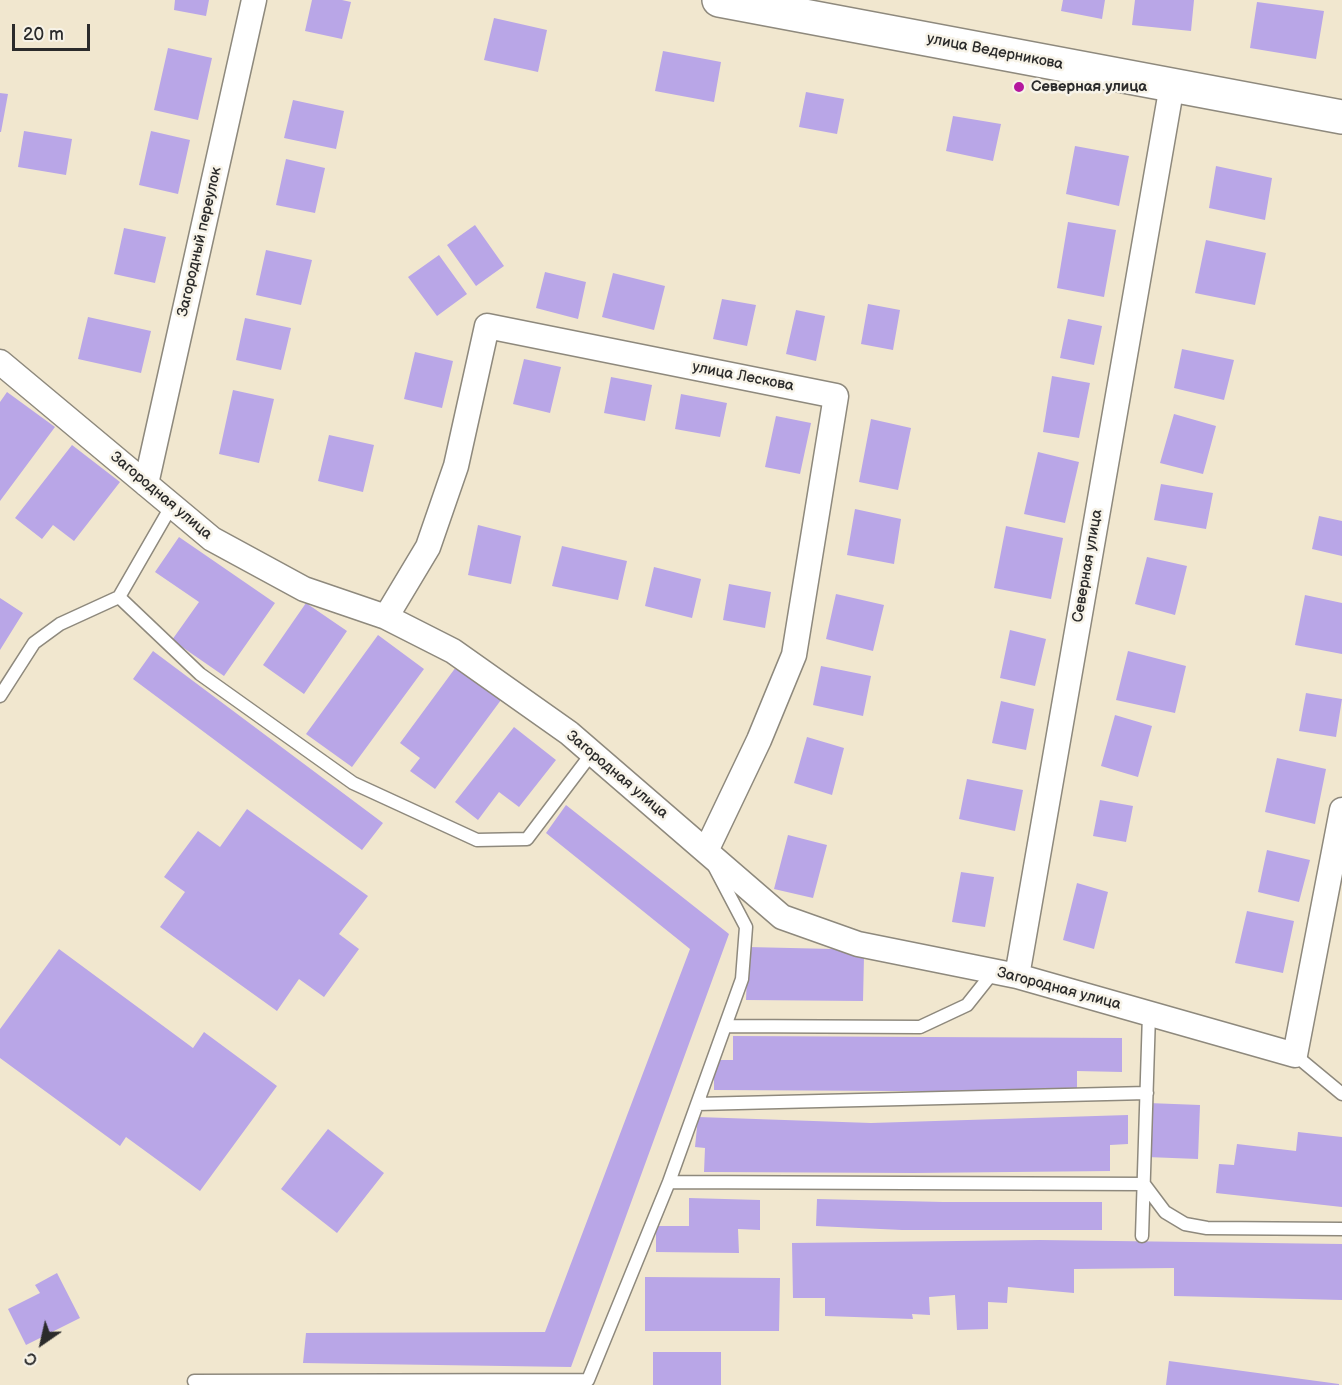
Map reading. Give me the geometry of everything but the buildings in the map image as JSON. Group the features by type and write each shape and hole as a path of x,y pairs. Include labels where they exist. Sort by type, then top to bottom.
{"street":[{"name":"Загородный переулок","path":"146,484 254,0"},
{"name":"улица Ведерникова","path":"720,0 1342,117"},
{"name":"Северная улица","path":"1005,974 1172,85"},
{"name":"улица Лескова","path":"386,617 428,546 452,476 487,326 836,396 794,655 759,740 706,851"},
{"name":"Загородная улица","path":"0,362 212,539 304,589 386,617 453,651 568,733 782,917 858,944 1005,974 1295,1055"},
{"path":"1295,1055 1342,810"}],"lane":[{"path":"0,696 34,643 60,624 119,597 172,505"},
{"path":"119,597 200,674 353,783 477,840 527,838 592,753"},
{"path":"194,1381 588,1380 669,1182 742,979 746,927 706,851"},
{"path":"725,1026 920,1027 967,1005 1005,974"},
{"path":"1142,1236 1149,1014"},
{"path":"1295,1055 1342,1094"},
{"path":"697,1104 1147,1093"},
{"path":"669,1182 1144,1184"},
{"path":"1144,1184 1165,1212 1185,1224 1207,1228 1342,1229"}],"place":[{"name":"Северная улица","path":"1019,87"}]}
